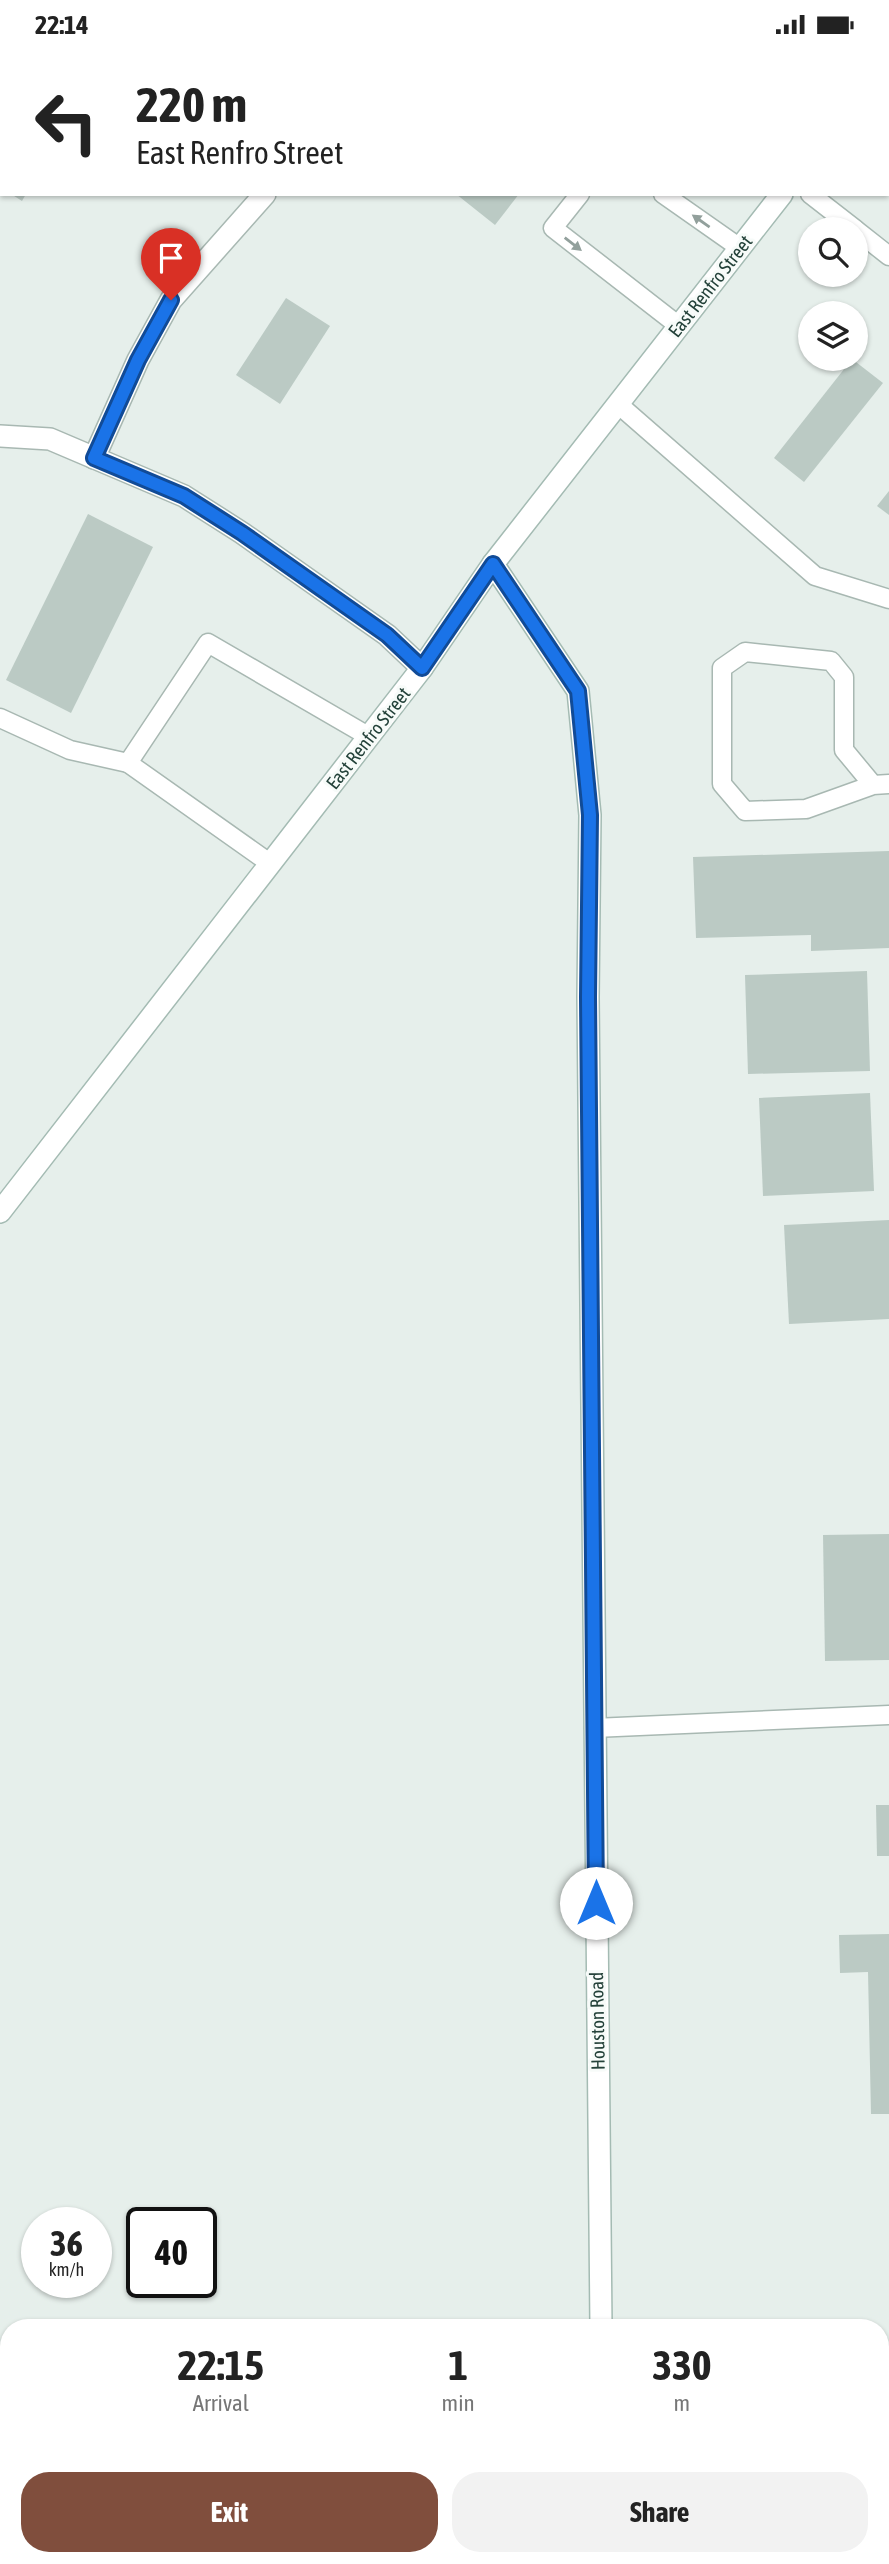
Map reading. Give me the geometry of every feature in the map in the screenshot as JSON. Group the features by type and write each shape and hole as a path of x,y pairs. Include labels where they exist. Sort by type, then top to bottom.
{"street":[{"path":"94,458 138,360 171,300 263,196"},
{"name":"East Renfro Street","path":"0,1212 422,668 493,564 780,196"},
{"path":"0,436 50,439 184,496 242,533 387,635 422,668"},
{"name":"Houston Road","path":"493,564 578,691 590,815 588,997 601,2319"}],"lane":[{"path":"578,196 554,228 679,325"},
{"path":"666,196 740,248"},
{"path":"812,196 839,217"},
{"path":"868,240 889,256"},
{"path":"618,404 815,576 889,599"},
{"path":"128,763 208,643 368,736"},
{"path":"745,652 831,661 844,677 844,750 881,785 806,809 745,811 722,784 722,668 745,652"},
{"path":"0,718 70,750 128,763 271,864"},
{"path":"594,1728 889,1715"}],"building":[{"path":"459,196 517,196 495,225"},
{"path":"286,298 330,326 280,404 236,375"},
{"path":"843,371 868,371 883,383 804,482 774,458"},
{"path":"889,491 889,515 877,506"},
{"path":"88,514 153,547 71,713 6,680"},
{"path":"889,851 889,948 811,951 811,935 696,938 693,857"},
{"path":"867,971 870,1071 748,1074 745,975"},
{"path":"870,1093 874,1191 763,1196 759,1098"},
{"path":"889,1220 889,1319 789,1324 784,1225"},
{"path":"889,1534 889,1660 825,1661 823,1535"},
{"path":"876,1805 889,1805 889,1856 877,1856"},
{"path":"889,1934 889,2114 871,2114 868,1972 840,1973 839,1935"}],"route":[{"path":"171,300 138,360 94,458 184,496 242,533 387,635 422,668 493,564 578,691 590,815 588,997 596,1903"}]}
